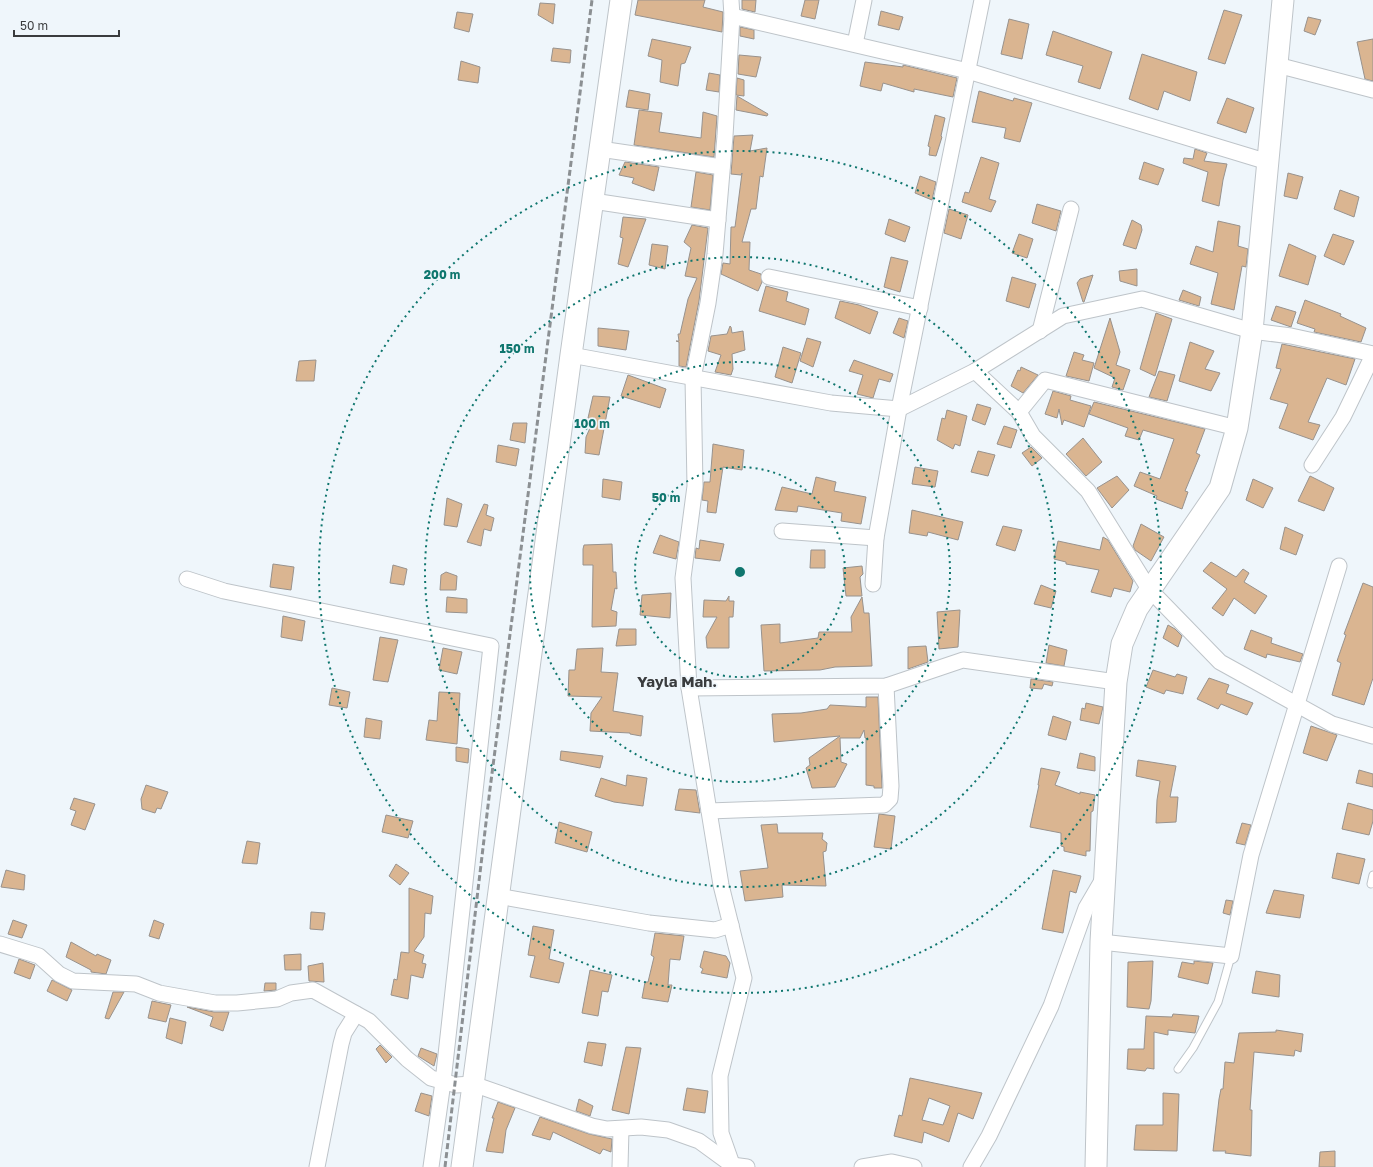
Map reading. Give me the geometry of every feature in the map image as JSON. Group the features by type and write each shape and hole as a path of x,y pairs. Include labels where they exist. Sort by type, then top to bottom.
{"main road":[{"path":"462,1167 571,355 621,0"},
{"path":"1096,1167 1104,876 1116,682 1122,644 1137,609 1149,589 1220,488 1238,428 1252,331 1283,0"}],"street":[{"path":"731,0 732,16 718,220 708,303 693,378 695,486 683,578 689,688 721,885 744,978 720,1076 721,1133 732,1166"},
{"path":"855,44 864,0"},
{"path":"873,584 876,538 899,410 982,0"},
{"path":"732,16 968,71 1268,162"},
{"path":"1277,65 1373,90"},
{"path":"600,149 722,167"},
{"path":"593,201 718,220"},
{"path":"1040,330 1071,209"},
{"path":"769,277 920,308"},
{"path":"571,355 831,403 899,410 975,371 1063,316 1142,299 1252,331 1291,336 1373,355 1343,417 1312,465"},
{"path":"975,371 1019,412 1033,436 1088,492 1149,589 1220,662 1332,724 1373,736"},
{"path":"1019,412 1044,380 1238,428"},
{"path":"782,532 876,538"},
{"path":"1101,942 1231,956 1251,855 1339,566"},
{"path":"187,579 224,591 491,646 443,1082 431,1167"},
{"path":"689,688 886,686 963,660 1116,682"},
{"path":"709,811 884,805 890,799 891,786 886,686"},
{"path":"971,1167 989,1136 1051,1006 1086,908 1104,876"},
{"path":"498,896 657,923 715,930 731,925"},
{"path":"0,944 38,956 59,974 73,981 136,984 159,993 215,1003 237,1003 277,998 291,992 313,990 369,1022 407,1059 431,1078 456,1085 473,1084 592,1126 622,1129 640,1128 668,1130 698,1141 732,1166 747,1167"},
{"path":"317,1167 341,1044 344,1033 356,1014"},
{"path":"620,1167 622,1129"},
{"path":"862,1167 892,1162 914,1167"}],"lane":[{"path":"1371,884 1373,875"},
{"path":"1178,1069 1193,1048 1218,1002 1231,956"}],"building":[{"path":"638,0 705,0 703,7 723,12 722,32 635,15"},
{"path":"742,0 756,0 755,12 742,9"},
{"path":"805,0 819,0 815,19 801,16"},
{"path":"540,3 555,4 553,24 538,15"},
{"path":"1224,10 1242,15 1225,64 1208,59"},
{"path":"881,11 903,17 899,30 878,25"},
{"path":"457,12 473,14 469,32 454,28"},
{"path":"1308,17 1321,20 1315,35 1304,31"},
{"path":"1009,19 1029,24 1022,59 1001,54"},
{"path":"740,27 754,30 754,39 740,36"},
{"path":"1053,31 1112,52 1100,89 1078,82 1083,66 1046,55"},
{"path":"652,39 691,47 685,63 681,64 678,86 660,82 662,60 648,56"},
{"path":"1373,39 1373,81 1365,79 1357,42"},
{"path":"553,48 571,50 570,63 551,61"},
{"path":"1142,54 1197,72 1190,101 1164,91 1158,110 1129,99"},
{"path":"739,55 761,57 756,77 738,74"},
{"path":"461,61 480,67 478,83 458,80"},
{"path":"865,62 903,67 903,65 957,78 953,97 914,89 914,92 883,83 881,91 860,86"},
{"path":"709,73 720,75 719,92 706,90"},
{"path":"737,78 744,80 744,96 736,95"},
{"path":"629,90 650,94 648,110 626,107"},
{"path":"979,91 1013,101 1014,98 1032,103 1020,142 1004,138 1006,128 972,122"},
{"path":"737,96 768,114 767,116 736,110"},
{"path":"1227,98 1254,108 1246,133 1217,123"},
{"path":"639,110 662,113 659,132 701,138 703,112 717,116 714,157 634,145"},
{"path":"935,115 945,118 942,137 936,156 929,155 930,147 928,146"},
{"path":"753,135 750,151 767,148 763,177 760,176 756,209 751,209 742,242 750,242 749,270 761,274 762,282 758,291 721,274 723,263 730,264 731,227 735,227 742,173 741,175 731,174 734,136"},
{"path":"1195,149 1207,153 1204,161 1227,164 1219,206 1202,201 1208,172 1183,163 1184,158 1193,159"},
{"path":"981,157 999,163 989,199 996,201 991,212 962,202 965,192 969,193"},
{"path":"625,162 659,167 654,191 632,183 634,178 619,175"},
{"path":"1144,162 1164,169 1158,185 1139,179"},
{"path":"696,172 713,175 710,210 691,207"},
{"path":"1288,173 1303,177 1297,199 1284,196"},
{"path":"920,176 936,182 932,200 915,193"},
{"path":"1340,190 1359,197 1354,217 1334,209"},
{"path":"1037,204 1061,211 1056,231 1032,223"},
{"path":"949,209 968,215 961,239 944,233"},
{"path":"623,217 646,219 628,267 618,264 623,238 620,237"},
{"path":"889,219 910,227 905,242 885,234"},
{"path":"1132,220 1141,225 1142,230 1136,249 1123,245"},
{"path":"1218,221 1240,226 1238,246 1248,249 1246,267 1242,266 1234,310 1211,304 1218,273 1190,264 1196,246 1213,252"},
{"path":"692,225 708,228 699,301 686,367 679,366 679,342 676,341 679,341 678,334 680,334 688,299 697,278 685,276 691,248 684,242"},
{"path":"1019,234 1033,239 1027,258 1012,253"},
{"path":"1333,234 1354,241 1344,265 1324,256"},
{"path":"652,244 668,246 665,269 649,265"},
{"path":"1289,244 1316,256 1308,285 1279,276"},
{"path":"891,257 908,261 900,292 884,287"},
{"path":"1137,269 1137,286 1120,281 1119,271"},
{"path":"1093,275 1083,302 1077,283 1080,279"},
{"path":"1012,277 1036,284 1029,308 1006,301"},
{"path":"766,286 788,292 786,301 809,309 805,325 759,311"},
{"path":"1183,290 1201,297 1199,306 1179,300"},
{"path":"1305,300 1341,314 1340,316 1366,328 1361,342 1314,332 1315,329 1297,323"},
{"path":"840,301 859,305 878,312 870,334 835,318"},
{"path":"1276,306 1296,312 1291,327 1271,320"},
{"path":"1156,313 1172,319 1155,376 1140,369"},
{"path":"899,318 908,321 904,338 893,333"},
{"path":"1110,318 1120,352 1116,365 1130,370 1123,390 1112,387 1115,378 1094,368"},
{"path":"730,326 732,333 743,331 745,350 732,354 733,369 731,375 715,372 721,355 708,351 711,336 727,334"},
{"path":"598,328 629,331 626,350 598,346"},
{"path":"807,338 821,342 813,367 800,361"},
{"path":"1190,342 1214,351 1205,369 1220,373 1211,391 1179,381"},
{"path":"1282,344 1355,359 1346,385 1327,378 1308,422 1320,425 1313,440 1279,428 1288,404 1270,399 1281,369 1276,368"},
{"path":"783,347 801,353 792,383 775,377"},
{"path":"1074,352 1084,355 1082,360 1094,363 1089,381 1066,376"},
{"path":"316,360 314,381 296,381 299,361"},
{"path":"854,360 893,374 890,382 879,379 873,398 857,394 863,375 849,371"},
{"path":"1021,367 1038,375 1023,393 1011,386 1018,370 1020,371"},
{"path":"1159,371 1175,375 1167,401 1149,397"},
{"path":"628,375 666,389 660,408 621,396"},
{"path":"1053,391 1071,396 1070,400 1091,406 1084,427 1064,420 1062,425 1059,409 1057,418 1045,414"},
{"path":"593,396 610,397 599,455 585,453 586,437 594,419 588,418"},
{"path":"1094,402 1205,429 1196,453 1200,455 1185,491 1188,492 1182,509 1156,499 1157,496 1134,486 1140,472 1160,479 1174,439 1143,430 1139,440 1125,436 1128,428 1089,414"},
{"path":"977,404 991,408 985,425 972,420"},
{"path":"947,410 967,416 960,446 955,444 953,449 937,440 942,418 945,419"},
{"path":"513,423 527,423 525,443 510,440"},
{"path":"1004,426 1017,430 1011,448 997,444"},
{"path":"1083,438 1102,462 1086,476 1066,454"},
{"path":"713,444 744,450 742,470 723,467 716,513 707,512 708,501 702,500 704,482 710,482"},
{"path":"498,445 519,449 516,466 496,462"},
{"path":"1031,447 1042,458 1032,466 1022,453"},
{"path":"978,451 995,455 988,476 971,472"},
{"path":"915,467 938,471 935,487 912,484"},
{"path":"1117,476 1129,490 1112,508 1097,488"},
{"path":"1310,476 1334,488 1324,511 1298,501"},
{"path":"816,477 836,482 834,491 866,497 861,524 841,521 842,513 798,506 797,512 775,510 782,487 812,494"},
{"path":"603,479 622,482 620,500 602,497"},
{"path":"1253,479 1273,488 1263,508 1246,500"},
{"path":"447,498 462,504 457,527 444,525"},
{"path":"484,504 488,505 486,515 494,518 491,531 484,529 481,546 467,542"},
{"path":"912,510 963,522 958,540 928,532 927,536 909,533"},
{"path":"1141,524 1164,537 1151,561 1135,550 1133,546"},
{"path":"1003,526 1022,530 1015,551 996,545"},
{"path":"1285,527 1303,535 1296,555 1280,549"},
{"path":"660,535 679,542 676,559 653,553"},
{"path":"1103,537 1108,540 1133,581 1130,592 1114,588 1111,597 1091,592 1099,570 1066,564 1066,562 1054,559 1058,541 1100,550"},
{"path":"700,540 724,544 720,561 695,558 696,548 699,549"},
{"path":"612,544 613,572 616,572 617,589 615,588 611,610 617,612 616,626 592,627 593,565 583,565 583,549 584,545"},
{"path":"811,550 825,550 825,568 810,568"},
{"path":"1211,562 1236,577 1243,569 1249,573 1244,582 1267,596 1255,614 1234,598 1223,616 1212,608 1227,589 1203,571"},
{"path":"273,564 294,567 291,590 270,587"},
{"path":"393,565 407,569 404,585 390,583"},
{"path":"862,566 863,574 860,577 862,596 846,596 843,568"},
{"path":"446,572 457,576 456,590 440,590 441,575"},
{"path":"1363,583 1373,587 1373,678 1364,705 1332,695 1341,663 1337,661 1346,635 1344,634"},
{"path":"1041,585 1056,591 1051,608 1034,604"},
{"path":"671,593 670,618 640,615 642,595"},
{"path":"729,596 729,601 734,601 733,617 729,617 729,648 707,648 706,637 717,617 703,617 704,600 726,601"},
{"path":"447,597 467,599 467,613 446,612"},
{"path":"862,597 864,613 869,613 872,666 835,667 820,670 764,671 761,625 780,624 780,643 818,638 819,632 852,632 851,617"},
{"path":"960,610 958,647 939,649 937,612"},
{"path":"283,616 305,621 302,641 281,637"},
{"path":"1168,625 1182,636 1178,647 1163,638"},
{"path":"619,629 636,629 636,645 616,646"},
{"path":"1251,630 1272,638 1271,643 1303,654 1300,662 1267,654 1266,658 1244,649"},
{"path":"380,637 398,640 388,682 373,680"},
{"path":"1049,645 1067,650 1064,666 1046,663"},
{"path":"926,646 928,662 908,669 908,647"},
{"path":"443,648 462,652 457,674 439,670"},
{"path":"603,648 601,672 618,673 613,711 643,716 641,736 630,733 590,731 591,713 602,697 568,696 569,670 575,670 577,649"},
{"path":"1153,670 1175,677 1177,674 1187,677 1183,694 1166,690 1164,694 1146,687"},
{"path":"1209,678 1229,685 1226,693 1253,703 1247,715 1221,704 1218,709 1197,699"},
{"path":"1031,679 1053,682 1052,686 1044,684 1042,689 1030,688"},
{"path":"332,688 350,692 347,708 329,705"},
{"path":"439,692 460,693 457,744 426,740 429,720 437,721"},
{"path":"866,697 878,697 882,788 874,788 874,786 866,785 866,738 864,730 860,738 840,738 841,762 847,764 835,787 812,788 806,768 810,765 809,758 840,736 774,742 772,714 801,713 827,709 830,705 866,707"},
{"path":"1086,703 1103,707 1099,724 1080,720 1082,708 1085,709"},
{"path":"1053,716 1071,722 1066,740 1048,735"},
{"path":"366,718 382,721 380,739 364,737"},
{"path":"1311,726 1337,735 1327,761 1303,753"},
{"path":"456,747 469,749 468,763 456,761"},
{"path":"561,751 603,756 600,768 560,760"},
{"path":"1080,753 1095,757 1095,771 1077,768"},
{"path":"1138,760 1176,766 1170,797 1178,797 1176,822 1156,823 1160,781 1136,776"},
{"path":"1041,768 1060,772 1055,785 1080,794 1080,792 1095,795 1093,811 1091,812 1090,851 1086,851 1086,856 1064,851 1064,847 1061,846 1061,833 1030,827"},
{"path":"1359,770 1373,774 1373,787 1356,783"},
{"path":"627,775 647,778 643,806 614,802 595,796 601,778 626,786"},
{"path":"146,785 168,792 161,809 157,808 155,813 142,809 141,799"},
{"path":"679,789 696,790 700,813 675,810"},
{"path":"74,798 95,804 85,830 71,825 76,811 70,809"},
{"path":"1348,803 1373,810 1373,821 1369,835 1342,829"},
{"path":"879,814 895,816 891,849 874,847"},
{"path":"386,815 413,821 408,838 382,832"},
{"path":"559,822 592,832 587,852 555,843"},
{"path":"1242,823 1251,825 1245,845 1236,843"},
{"path":"777,824 778,833 823,833 822,839 827,843 826,851 823,852 826,886 782,885 783,897 745,901 740,871 768,868 761,825"},
{"path":"247,841 260,843 257,864 242,863"},
{"path":"1337,853 1365,859 1359,884 1332,878"},
{"path":"396,864 409,873 400,885 389,876"},
{"path":"6,870 25,875 24,890 1,887"},
{"path":"1053,870 1081,876 1076,893 1070,891 1063,933 1042,929"},
{"path":"409,888 433,896 431,914 425,913 424,937 414,951 424,955 422,963 426,964 423,978 411,975 408,999 391,995 394,979 397,980 401,952 409,953"},
{"path":"1274,890 1304,895 1300,918 1266,913"},
{"path":"1226,900 1233,901 1230,915 1223,913"},
{"path":"311,912 325,913 323,930 310,929"},
{"path":"13,920 27,925 22,938 8,934"},
{"path":"154,920 164,924 159,939 149,936"},
{"path":"533,926 554,930 549,959 564,963 559,983 530,977 535,956 528,955"},
{"path":"655,933 684,936 680,960 670,959 668,985 672,985 668,1002 642,998 645,982 648,982 654,957 651,955"},
{"path":"71,942 96,956 97,954 111,960 106,974 91,972 91,970 66,957"},
{"path":"704,951 726,956 730,963 727,978 701,973 703,969 700,967"},
{"path":"301,954 301,970 285,970 284,955"},
{"path":"19,959 35,965 30,979 14,973"},
{"path":"1153,961 1151,1001 1149,1009 1127,1007 1128,962"},
{"path":"1194,961 1213,963 1208,984 1178,977 1182,962 1194,964"},
{"path":"323,963 324,982 309,981 308,966"},
{"path":"590,970 612,975 608,992 602,991 598,1016 582,1013"},
{"path":"1256,971 1280,975 1279,997 1252,993"},
{"path":"52,980 72,990 67,1001 47,991"},
{"path":"265,983 276,983 276,990 264,991"},
{"path":"113,992 124,992 109,1019 105,1018"},
{"path":"152,1001 171,1005 166,1022 148,1018"},
{"path":"187,1007 214,1012 229,1012 223,1031 210,1026 213,1017"},
{"path":"1173,1014 1199,1016 1195,1033 1168,1030 1168,1035 1154,1032 1154,1069 1147,1068 1145,1071 1127,1069 1128,1049 1144,1049 1146,1016 1172,1017"},
{"path":"170,1018 186,1022 182,1044 166,1038"},
{"path":"1276,1030 1303,1034 1301,1052 1295,1050 1294,1056 1254,1052 1250,1110 1252,1110 1251,1156 1225,1153 1226,1151 1213,1151 1219,1099 1221,1089 1223,1089 1225,1062 1234,1063 1239,1033 1276,1032"},
{"path":"588,1042 606,1044 602,1066 584,1062"},
{"path":"380,1045 392,1057 386,1063 376,1049"},
{"path":"626,1047 641,1048 629,1114 612,1110"},
{"path":"421,1048 437,1054 434,1066 418,1056"},
{"path":"910,1078 982,1093 973,1119 958,1113 949,1142 924,1132 922,1143 894,1136 899,1115 902,1116","holes":["929,1098 950,1106 943,1125 922,1120"]},
{"path":"687,1088 708,1091 705,1113 683,1110"},
{"path":"421,1093 432,1096 429,1116 415,1111"},
{"path":"1163,1093 1179,1094 1177,1151 1134,1150 1136,1125 1163,1125"},
{"path":"579,1099 593,1106 590,1116 576,1111"},
{"path":"498,1102 515,1108 506,1130 503,1153 486,1151 494,1118 492,1118"},
{"path":"540,1117 589,1134 612,1139 611,1152 603,1149 600,1154 553,1132 550,1140 532,1135"},
{"path":"1335,1151 1335,1167 1319,1167 1320,1152"}],"railway":[{"path":"445,1167 490,789 592,0"}],"district":[{"name":"Yayla Mah.","path":"677,681"}]}
